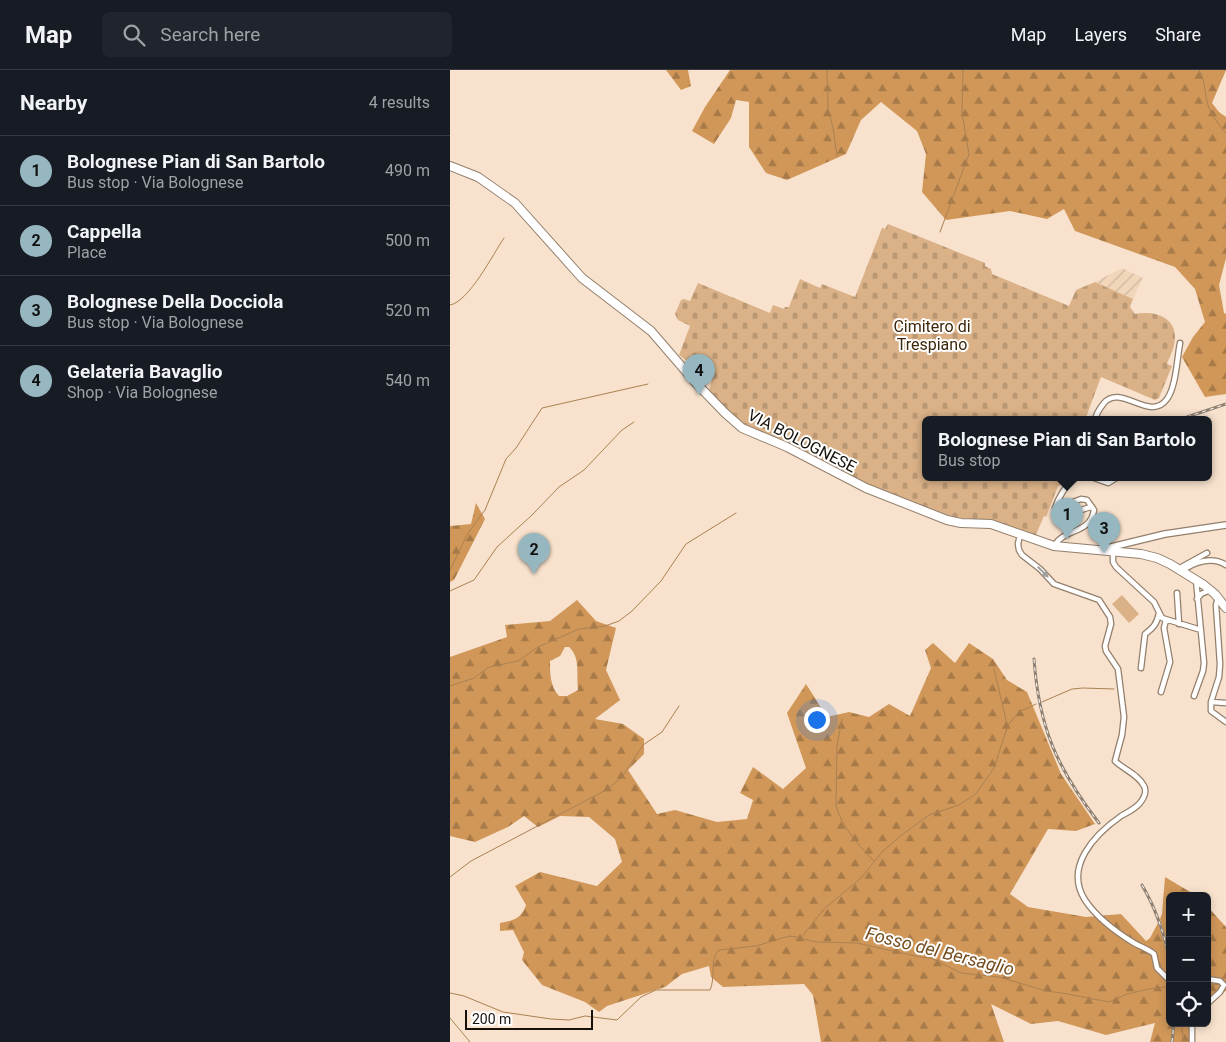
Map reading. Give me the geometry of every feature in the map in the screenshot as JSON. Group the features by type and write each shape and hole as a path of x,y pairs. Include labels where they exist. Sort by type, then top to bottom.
{"main road":[{"name":"VIA BOLOGNESE","path":"450,166 478,177 515,203 582,278 650,331 695,382 742,428 787,447 858,485 932,515 962,523 991,524 1054,546 1141,554 1157,558 1195,579 1210,590 1226,608"}],"street":[{"path":"1097,416 1101,407 1111,397 1126,399 1148,407 1156,407 1165,402 1172,391 1180,343"},
{"path":"1070,481 1056,502 1057,514 1071,515 1092,507"},
{"path":"1054,546 1064,536 1086,526 1090,522 1094,510 1087,500 1081,498 1070,506 1068,510 1071,515"},
{"path":"1101,550 1165,534 1226,525"},
{"path":"1020,535 1019,550 1054,584 1080,595 1099,600 1110,617 1111,624 1105,646 1106,651 1118,669 1124,717 1122,735 1115,761 1140,780 1145,787 1145,795 1140,803 1117,820 1093,842 1085,852 1079,866 1077,880 1085,900 1103,921 1134,942 1150,950 1154,954 1159,972 1166,978"},
{"path":"1113,551 1113,562 1116,568 1154,602 1159,613 1166,620 1200,630"},
{"path":"1180,570 1207,553"},
{"path":"1180,570 1208,561 1219,561 1226,565"},
{"path":"1194,696 1203,672 1204,663 1195,579"},
{"path":"1197,599 1201,594 1210,590"},
{"path":"1177,593 1179,624"},
{"path":"1218,598 1216,605 1220,664 1219,677 1211,702 1212,711 1226,722"},
{"path":"1140,668 1145,634 1152,629 1159,613"},
{"path":"1161,692 1170,662 1164,628 1166,620"},
{"path":"1211,702 1226,703"},
{"path":"1211,980 1224,983 1220,992 1211,1000"},
{"path":"1192,1027 1192,1042"}],"shaded area":[{"path":"1122,268 1143,278 1133,299 1095,282"},
{"path":"1143,884 1154,903 1166,938 1166,950 1151,904 1140,886"}],"green space":[{"path":"666,70 688,70 691,86 681,90"},
{"path":"730,70 1226,70 1212,103 1226,117 1226,258 1219,285 1224,313 1226,314 1226,394 1205,397 1182,357 1193,337 1205,322 1195,289 1175,267 1075,231 1064,209 1047,219 1010,211 946,220 922,192 926,154 917,131 881,102 861,120 846,154 787,180 766,173 749,147 749,102 736,100 731,118 714,144 692,131 705,107"},
{"name":"Cimitero di Trespiano","path":"888,224 985,263 985,266 991,269 992,274 1069,306 1076,290 1095,282 1133,299 1130,307 1135,314 1151,313 1158,315 1170,322 1173,328 1175,336 1174,345 1167,364 1172,366 1159,398 1155,400 1101,377 1086,416 922,416 922,481 1062,481 1035,537 990,521 946,516 851,477 744,426 708,392 712,380 679,355 690,326 678,320 675,314 681,300 690,301 698,283 770,313 773,305 784,309 789,307 800,279 820,288 822,284 855,297 882,228 885,229"},
{"path":"476,503 485,519 454,580 450,582 450,526 471,524"},
{"path":"1122,595 1139,614 1129,623 1112,604"},
{"path":"577,600 596,621 616,628 606,670 620,700 595,719 623,724 644,739 644,754 628,770 657,814 675,810 717,822 747,819 753,800 740,793 753,767 783,789 806,768 787,713 806,684 827,717 849,712 869,717 889,704 910,716 931,668 925,650 933,643 955,663 969,643 993,659 1007,680 1027,692 1061,774 1095,824 1076,831 1048,829 1010,894 1028,907 1086,917 1121,914 1146,941 1150,938 1158,923 1166,950 1166,1027 1194,1027 1189,1042 1150,1042 1155,1023 1106,1035 1058,1021 1031,1024 991,1004 1004,1042 821,1042 813,995 804,984 723,987 711,977 709,966 682,974 665,987 607,1006 599,1012 585,1002 542,985 522,960 524,952 513,930 500,931 500,923 519,916 526,905 515,886 540,872 597,886 622,862 615,839 589,817 560,816 538,827 524,816 508,827 475,842 450,836 450,657 507,637 505,625 550,621","holes":["565,647 569,647 577,661 578,690 567,696 559,696 552,684 550,661 560,656"]},
{"path":"1165,877 1190,892 1166,892 1166,940 1160,919"},
{"path":"1211,910 1226,927 1226,991 1211,997"}],"waterway":[{"path":"827,70 828,108 837,156"},
{"path":"940,232 969,154 962,113 963,70"},
{"path":"1199,70 1203,78 1209,109 1226,133"},
{"path":"450,305 465,296 473,287 504,238"},
{"path":"450,570 468,533 485,510 506,459 516,448 542,408 648,384"},
{"path":"450,591 474,580 497,547 559,487 584,470 622,430 634,422"},
{"path":"450,686 474,678 489,667 518,661 538,647 579,629 605,626 619,621 632,611 661,581 686,544 736,513"},
{"path":"994,669 1007,724"},
{"path":"1042,702 1072,689 1114,689"},
{"path":"801,938 824,909 861,878 883,851 903,834 929,815 959,805 976,794 994,768 1008,725 1019,712 1036,704"},
{"path":"450,877 471,861 608,789 622,777 643,745 662,732 679,706"},
{"path":"842,719 837,745 836,806 847,829 875,862"},
{"name":"Fosso del Bersaglio","path":"450,993 464,996 503,1012 551,1019 569,1020 585,1016 617,1020 641,997 656,990 710,990 713,980 714,958 719,950 756,946 789,936 816,942 857,943 931,958 961,973 999,977 1046,991 1109,1002 1127,994 1166,987"},
{"name":"Fosso del Bersaglio","path":"1211,985 1220,984"},
{"path":"450,1018 470,1042"},
{"path":"1182,1027 1184,1042"}],"railway":[{"path":"1190,416 1226,404"},
{"path":"1034,659 1040,706 1053,746 1072,784 1099,823"},
{"path":"1142,885 1152,903 1166,946"},
{"path":"1172,1042 1174,1027"}],"place":[{"name":"Gelateria Bavaglio","path":"699,395"},
{"name":"Bolognese Pian di San Bartolo","path":"1067,539"},
{"name":"Bolognese Della Docciola","path":"1104,553"},
{"name":"Cappella","path":"534,574"}]}
